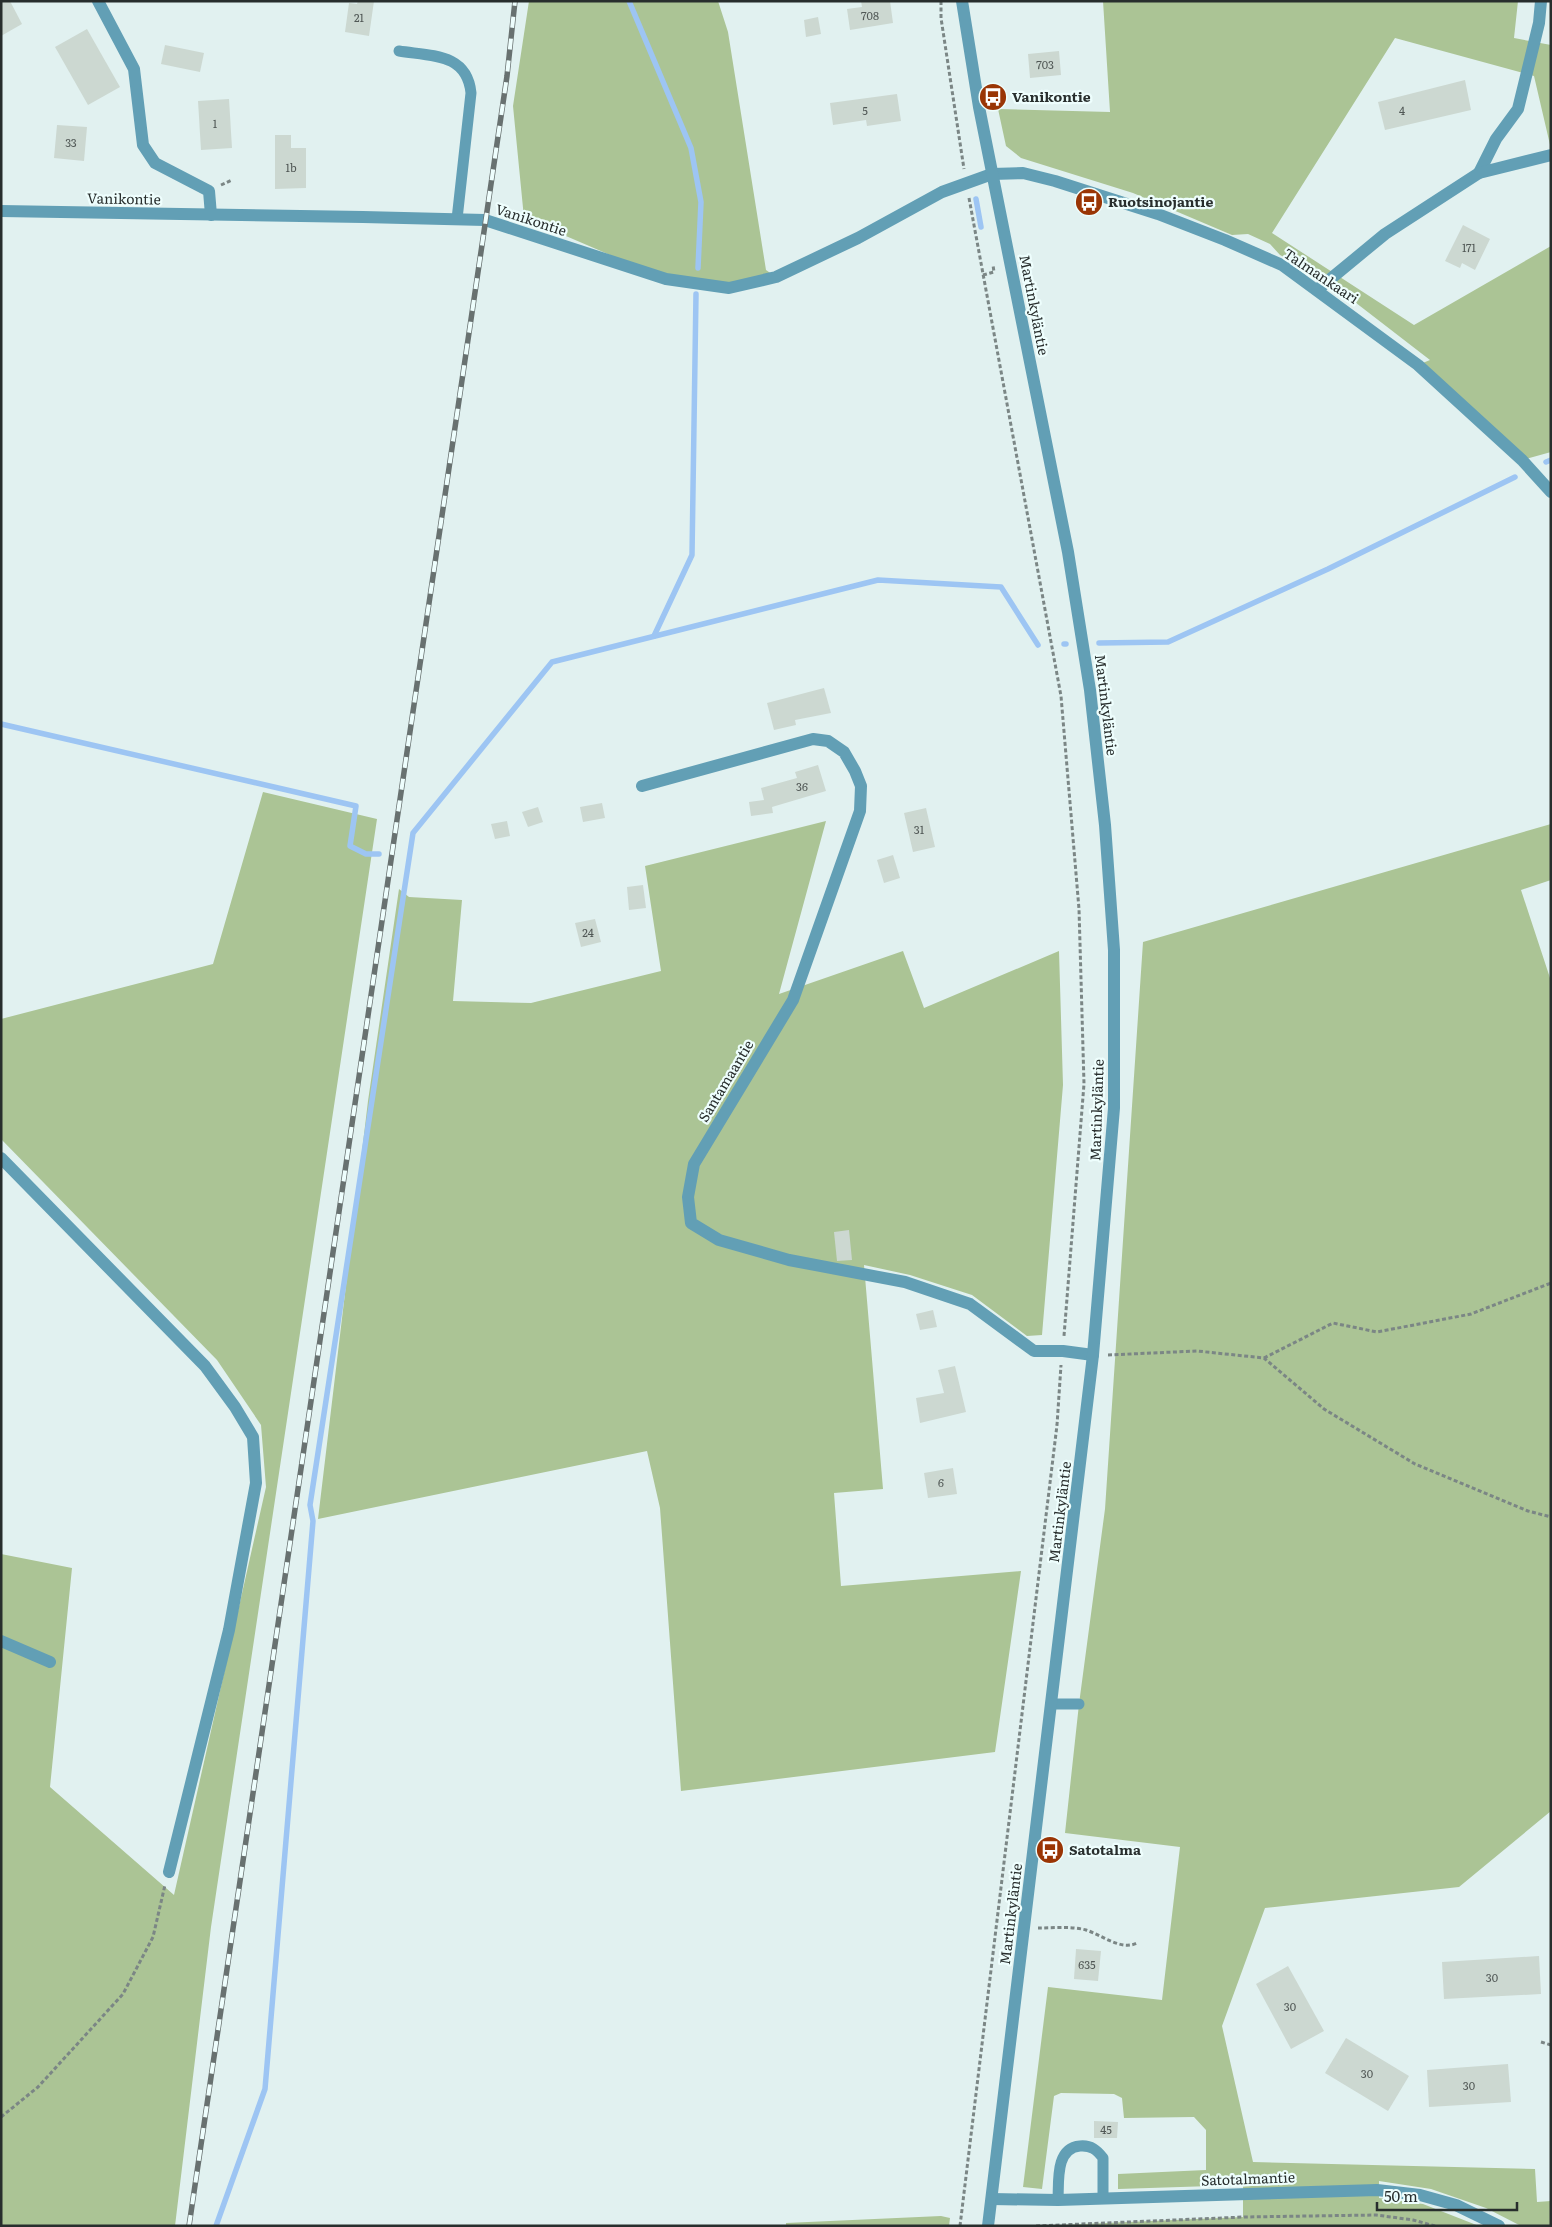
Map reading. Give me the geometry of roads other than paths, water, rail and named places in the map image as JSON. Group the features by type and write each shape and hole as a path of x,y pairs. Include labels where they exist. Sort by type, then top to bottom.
{"street":[{"path":"98,1 134,68 143,145 155,164 209,191 211,215"},
{"name":"Martinkyläntie","path":"962,1 968,47 992,174 1068,552 1090,690 1105,825 1114,950 1114,1108 1093,1356 988,2226"},
{"path":"1480,173 1496,139 1518,108 1539,23 1542,1"},
{"path":"1317,290 1385,234 1480,173 1551,155"},
{"name":"Vanikontie","path":"1,212 485,220 666,279 729,288 776,277 858,238 942,192 992,174"},
{"name":"Talmankaari","path":"992,174 1030,175 1158,214 1282,265 1418,365 1522,460 1551,492"},
{"name":"Santamaantie","path":"642,786 813,739 828,741 844,752 861,786 860,811 793,1000 694,1164 688,1196 691,1223 719,1240 789,1260 905,1282 970,1304 1034,1351 1063,1351 1093,1356"},
{"path":"1,1158 205,1366 235,1407 253,1437 256,1483 229,1630 168,1872"},
{"path":"1,1641 50,1662"},
{"name":"Satotalmantie","path":"992,2199 1058,2200 1376,2190 1420,2195 1456,2205 1500,2226"}],"lane":[{"path":"399,51 444,58 461,66 470,81 471,93 456,219"},
{"path":"1051,1704 1079,1704"},
{"path":"1058,2200 1059,2169 1062,2157 1069,2148 1081,2146 1096,2149 1103,2158 1103,2198"}],"waterway":[{"path":"629,1 691,148 701,202 698,268"},
{"path":"976,199 981,227"},
{"path":"654,636 692,555 696,294"},
{"path":"1546,462 1551,460"},
{"path":"1099,643 1168,642 1328,569 1515,477"},
{"path":"216,2226 265,2089 313,1521 310,1505 413,833 552,662 878,580 1001,587 1038,645"},
{"path":"1,724 356,806 350,846 366,854 379,854"}],"railway":[{"path":"189,2226 507,76 515,1"}],"place":[{"name":"Vanikontie","path":"993,97"},
{"name":"Ruotsinojantie","path":"1089,202"},
{"name":"Satotalma","path":"1050,1850"}]}
